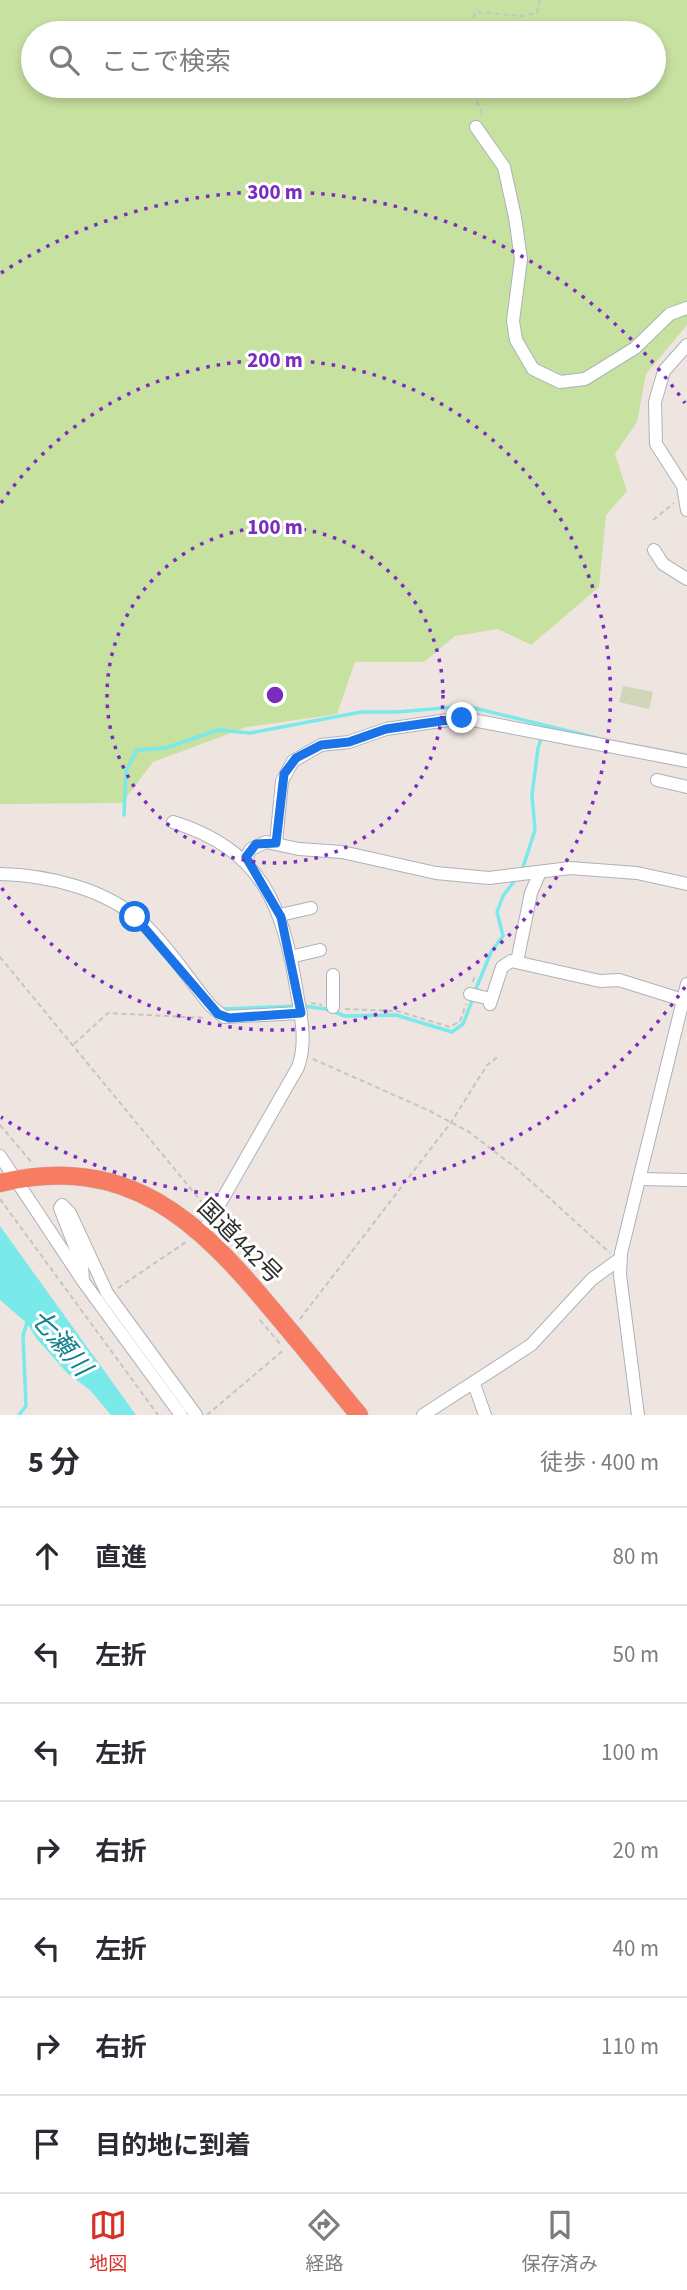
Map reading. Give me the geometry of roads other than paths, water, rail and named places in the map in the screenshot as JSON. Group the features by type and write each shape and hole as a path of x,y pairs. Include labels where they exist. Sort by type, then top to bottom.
{"highway":[{"name":"国道442号","path":"6,1182 64,1175 127,1186 173,1209 198,1238 245,1277 359,1415"}],"street":[{"path":"476,127 504,167 521,259 513,321 516,340 533,369 560,382 585,379 635,348 670,314 687,308"},
{"path":"687,345 664,371 655,402 658,451 680,480 687,510"},
{"path":"654,550 663,564 687,579"},
{"path":"276,843 282,780 293,761 321,745 349,742 386,729 462,718 687,761"},
{"path":"657,780 687,788"},
{"path":"173,822 207,833 247,863 280,915 300,1008 302,1055 298,1067 214,1216 198,1238"},
{"path":"247,863 247,856 255,845 276,843 299,849 342,852 449,874 495,878 577,868 637,873 687,884"},
{"path":"517,962 531,893 540,872"},
{"path":"0,874 76,886 103,897 141,922 214,1010 229,1018 300,1008"},
{"path":"280,915 312,908"},
{"path":"290,957 320,950"},
{"path":"470,994 490,1002 502,967 508,962 517,962 600,981 619,980 683,1000"},
{"path":"333,975 333,1007"},
{"path":"638,1415 618,1259 687,984"},
{"path":"0,1156 6,1182 83,1281 181,1415"},
{"path":"639,1179 687,1180"},
{"path":"83,1281 82,1265 60,1206 70,1213 108,1294 196,1415"},
{"path":"423,1415 531,1345 592,1279 618,1259"},
{"path":"474,1384 485,1415"}],"water":[{"name":"七瀬川","path":"0,1226 136,1415 111,1415 90,1390 67,1373 36,1338 27,1323 0,1300"}],"waterway":[{"path":"124,815 126,771 137,750 166,748 218,730 250,733 361,712 466,706 597,738"},
{"path":"522,870 535,830 532,795 538,748 545,726"},
{"path":"475,991 491,952 503,936 497,912 503,896 515,880"},
{"path":"303,1006 326,1009 345,1016 396,1015 452,1032 463,1024 473,998"},
{"path":"223,1009 296,1006"},
{"name":"七瀬川","path":"19,1415 26,1406 23,1336 28,1319"}]}
